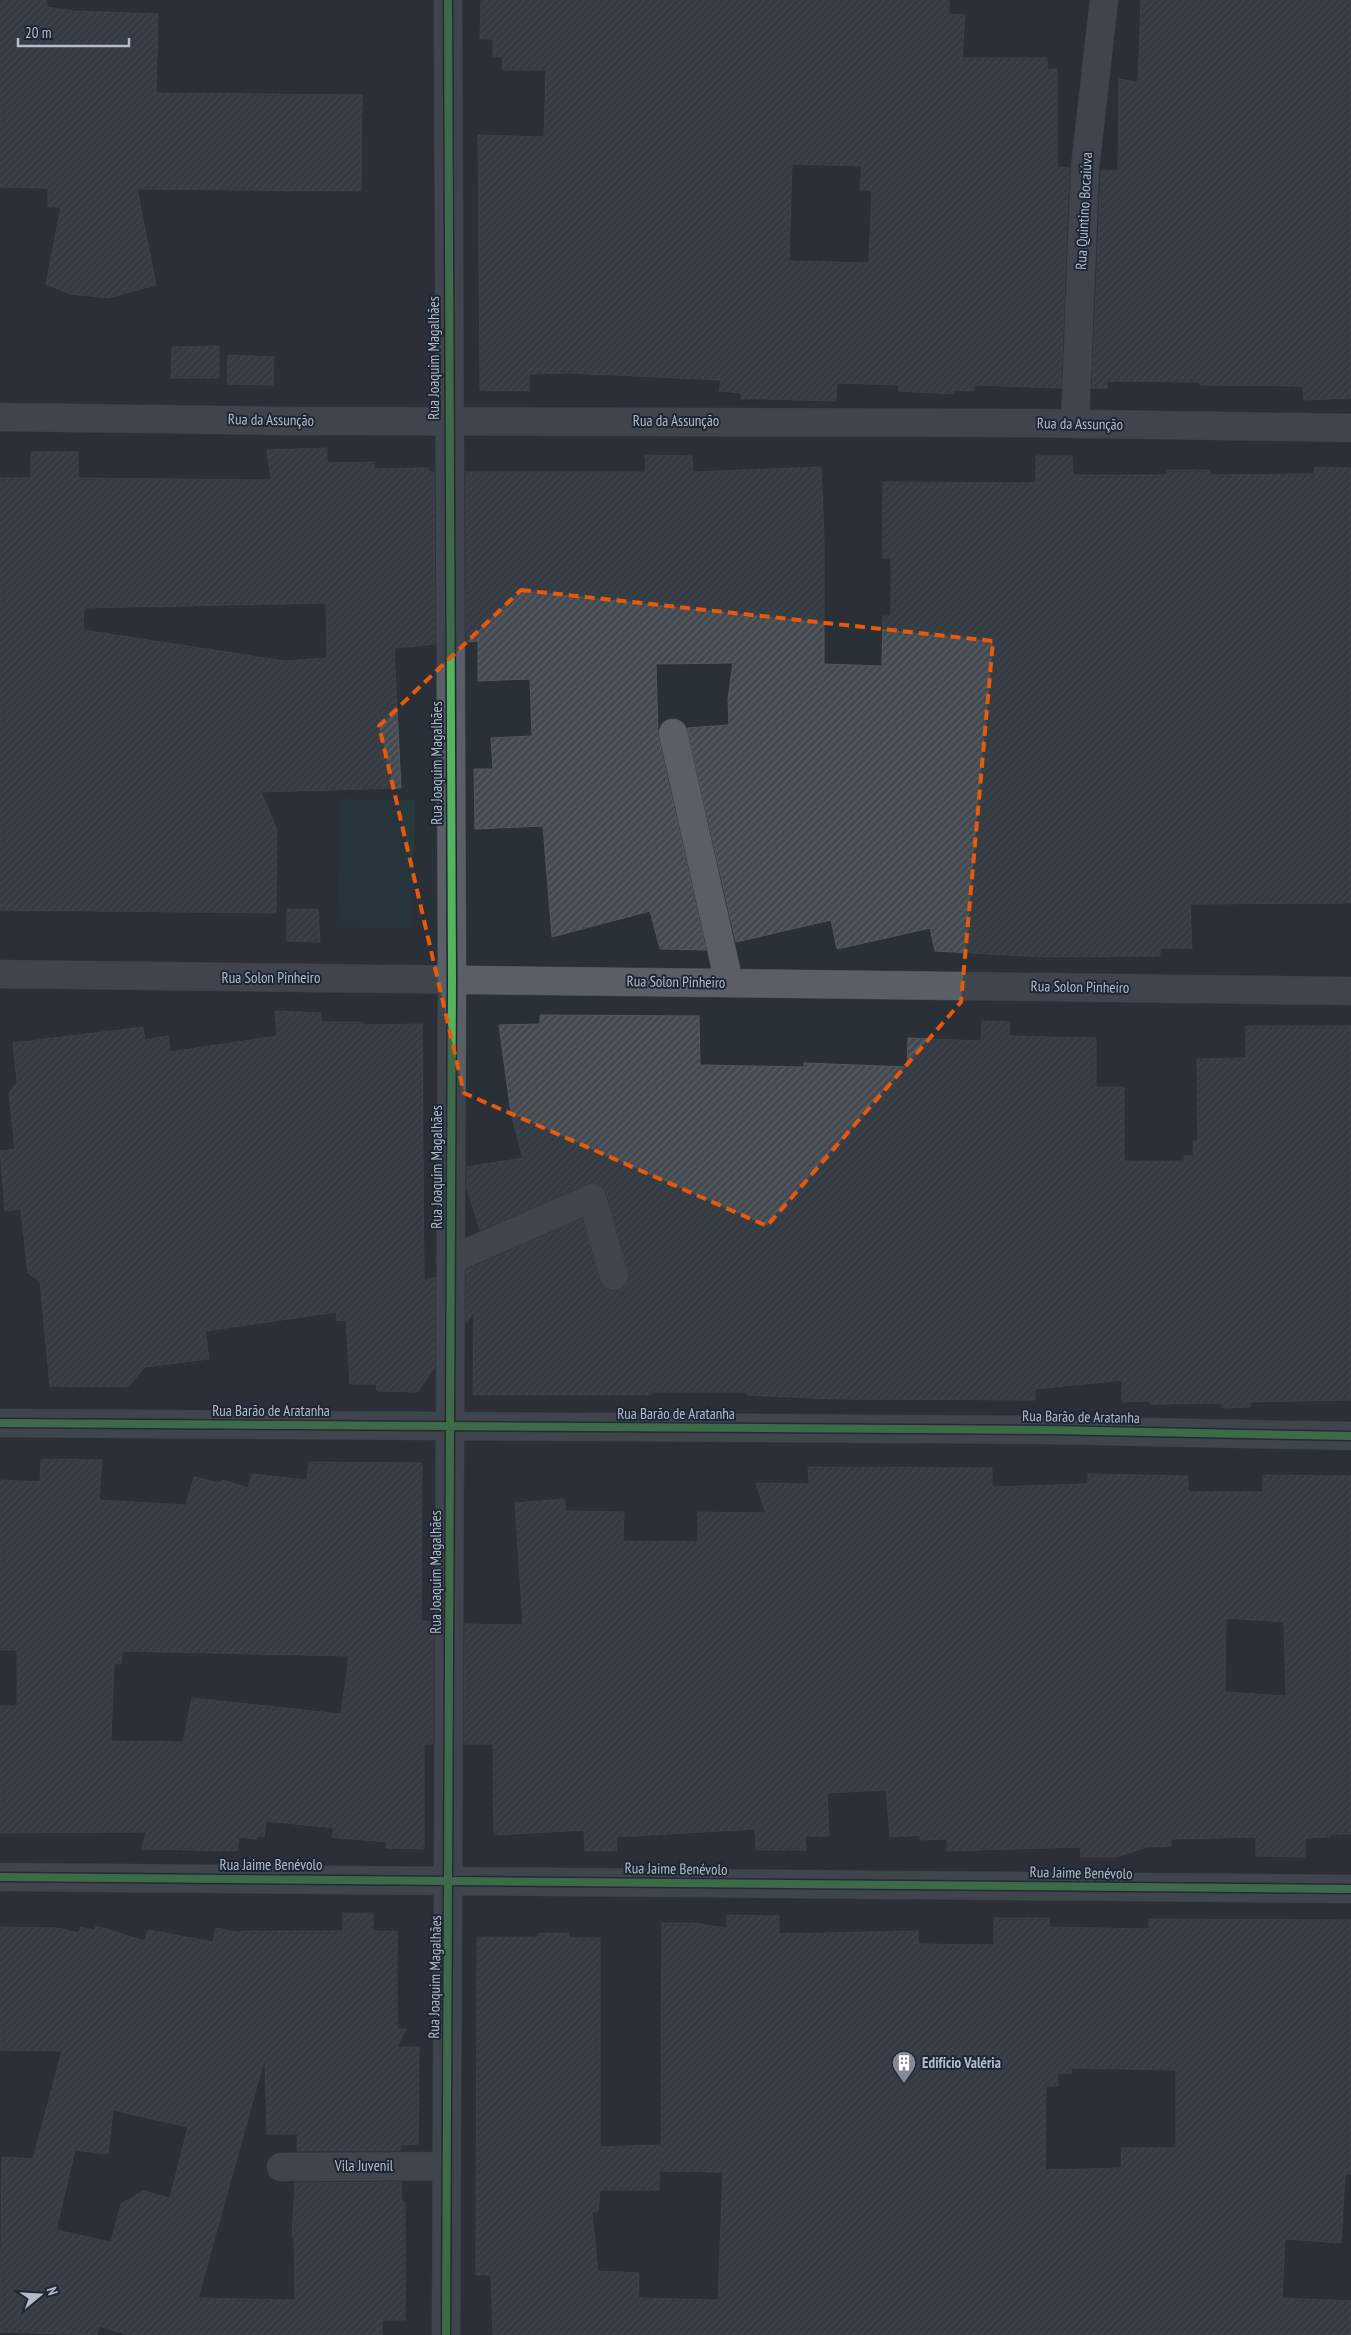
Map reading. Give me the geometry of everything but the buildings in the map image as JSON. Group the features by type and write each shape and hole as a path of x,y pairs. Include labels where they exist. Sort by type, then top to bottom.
{"street":[{"name":"Rua Joaquim Magalhães","path":"446,2335 452,979 448,420 448,0"},
{"name":"Rua Quintino Bocaiúva","path":"1075,424 1084,168 1104,0"},
{"name":"Rua da Assunção","path":"0,417 296,421 448,420 1075,424 1351,428"},
{"path":"674,733 729,982"},
{"name":"Rua Solon Pinheiro","path":"0,974 1351,991"},
{"path":"450,1260 592,1198 614,1276"},
{"name":"Rua Barão de Aratanha","path":"0,1423 1048,1430 1351,1436"},
{"name":"Rua Jaime Benévolo","path":"0,1877 1351,1890"},
{"name":"Vila Juvenil","path":"281,2167 447,2166"}],"highlighted area":[{"path":"521,590 993,641 961,1002 767,1226 464,1093 379,726"}],"green space":[{"path":"340,798 415,800 412,929 337,927"}],"cycle path":[{"path":"446,2335 452,979 448,0"},
{"path":"0,1423 1049,1430 1351,1436"},
{"path":"0,1877 1351,1889"}],"place":[{"name":"Edifício Valéria","path":"904,2084"}]}
